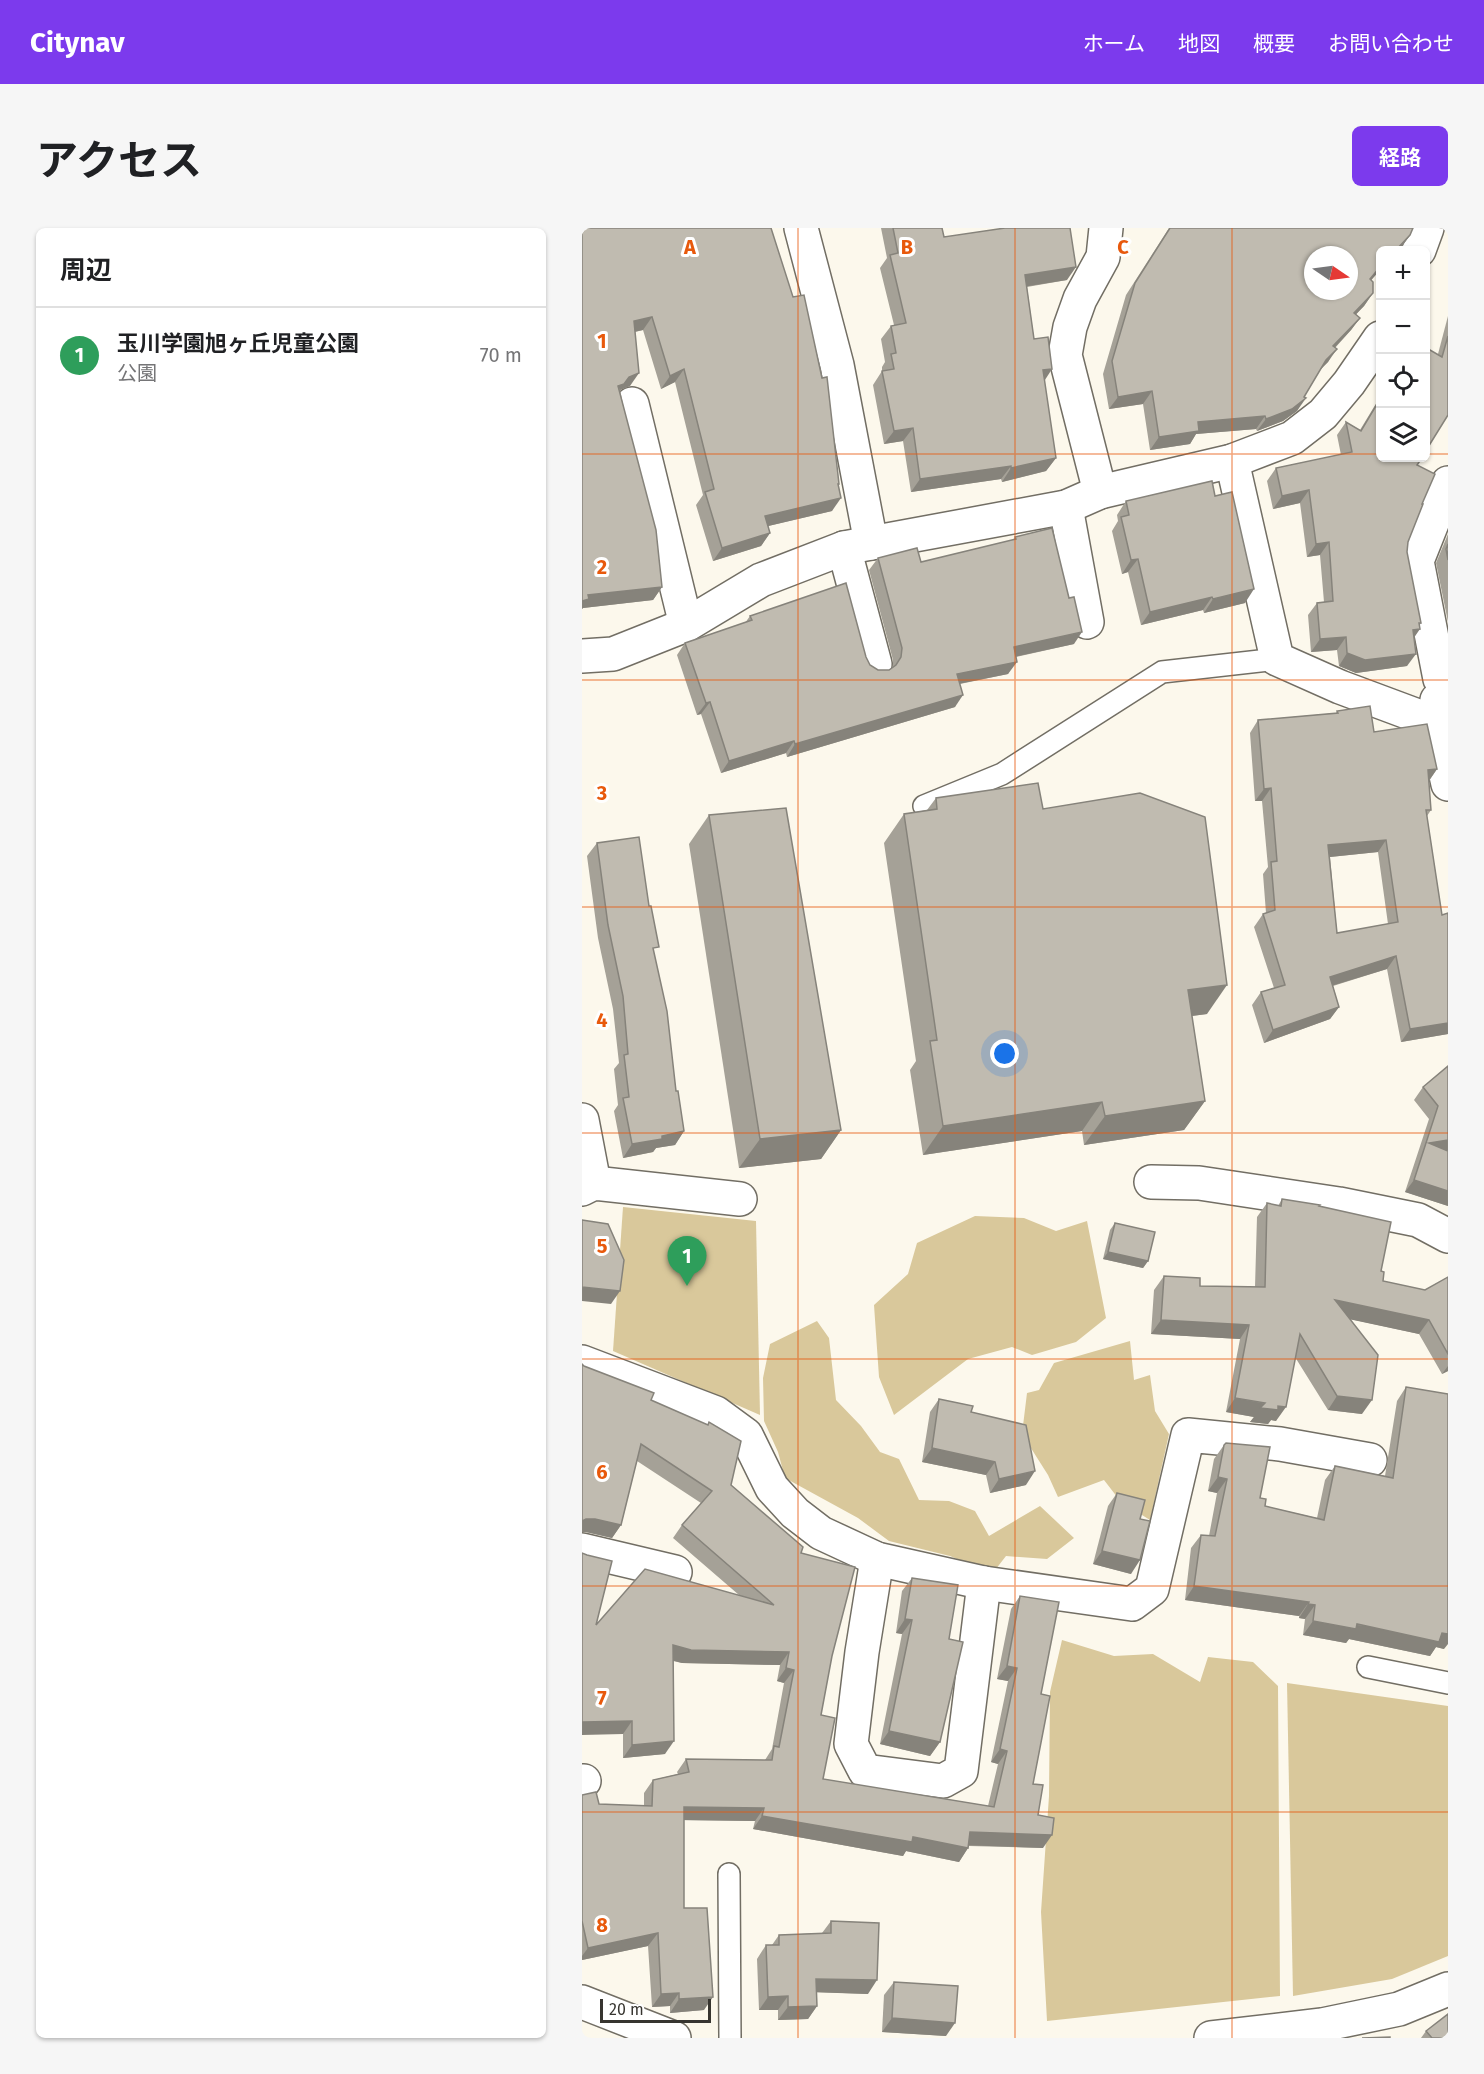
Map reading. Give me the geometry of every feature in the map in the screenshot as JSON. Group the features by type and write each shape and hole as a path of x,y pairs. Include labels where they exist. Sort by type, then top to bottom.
{"street":[{"path":"801,228 837,365 857,546 875,664"},
{"path":"1100,492 1065,355 1070,327 1080,299 1103,257 1106,228"},
{"path":"1420,246 1427,228"},
{"path":"582,656 613,654 686,625 761,580 857,546 1066,507 1100,492 1232,461 1292,438 1323,414 1349,383 1376,344"},
{"path":"632,404 686,625"},
{"path":"1232,461 1277,659 1340,687 1434,722"},
{"path":"1447,489 1417,561 1444,679 1434,722 1448,784"},
{"path":"1066,507 1087,622"},
{"path":"582,1120 588,1186 740,1199"},
{"path":"1152,1182 1199,1183 1339,1204 1418,1220 1448,1236"},
{"path":"582,1362 716,1413 746,1435 772,1488 795,1513 821,1533 877,1559 984,1583 1132,1604 1152,1589 1188,1435 1280,1444 1370,1460"},
{"path":"582,1550 675,1572"},
{"path":"877,1559 862,1652 851,1744 865,1771 943,1781 961,1771 984,1583"},
{"path":"1211,2038 1322,2025 1399,2009 1448,1989"},
{"path":"582,2002 674,2038"}],"lane":[{"path":"924,806 1002,774 1162,672 1277,659"},
{"path":"1368,1667 1448,1683"},
{"path":"729,1874 730,2038"}],"shaded area":[{"path":"623,1207 756,1221 760,1415 613,1351"},
{"path":"975,1216 1024,1218 1056,1231 1087,1221 1106,1318 1076,1342 1032,1355 1012,1347 968,1359 894,1415 879,1377 874,1305 908,1274 917,1243"},
{"path":"817,1321 829,1338 836,1400 861,1426 880,1452 899,1459 919,1500 949,1501 975,1511 989,1536 1040,1506 1074,1538 1047,1559 1006,1556 992,1574 950,1556 889,1541 858,1518 785,1478 778,1452 764,1421 763,1378 770,1344"},
{"path":"1130,1341 1134,1380 1150,1375 1155,1411 1169,1434 1150,1520 1121,1502 1104,1480 1058,1497 1048,1475 1022,1434 1027,1393 1039,1390 1054,1363"},
{"path":"1062,1640 1114,1656 1153,1654 1200,1682 1208,1657 1253,1662 1278,1686 1280,1996 1047,2021 1041,1912 1049,1796 1050,1692"},
{"path":"1287,1683 1448,1706 1448,1956 1392,1979 1293,1996"}],"building":[{"path":"582,228 771,228 793,297 804,295 822,378 827,377 841,498 765,516 770,533 722,548 705,492 714,489 684,369 670,376 652,317 634,321 639,373 629,377 624,384 618,386 656,530 662,587 588,595 589,599 582,601"},
{"path":"893,228 942,228 944,237 1005,228 1070,228 1076,267 1025,275 1034,339 1048,337 1052,369 1043,370 1056,458 1011,468 1011,466 920,479 913,428 894,431 882,371 894,369 891,354 896,353 891,326 906,323 890,255 898,253"},
{"path":"1170,228 1413,228 1400,246 1376,246 1376,272 1370,279 1373,282 1373,293 1354,313 1360,318 1333,346 1337,349 1326,360 1304,397 1306,398 1292,409 1266,419 1265,416 1198,422 1199,431 1159,437 1152,391 1118,397 1112,361 1135,283"},
{"path":"1448,336 1448,415 1430,444 1430,350 1442,357"},
{"path":"1376,406 1376,462 1419,462 1417,465 1435,474 1408,542 1407,552 1421,623 1419,623 1420,629 1413,630 1416,654 1365,660 1347,653 1346,637 1320,639 1317,603 1333,601 1329,542 1316,544 1309,490 1282,496 1276,468 1352,452 1346,422 1361,431"},
{"path":"1212,481 1215,496 1232,492 1254,589 1150,612 1138,559 1131,560 1121,517 1129,515 1126,501"},
{"path":"1052,528 1069,598 1074,597 1082,632 1014,647 1017,662 957,674 963,695 729,761 710,702 706,703 685,643 752,620 750,616 846,583 866,657 870,665 878,670 889,670 901,657 902,648 878,558 917,548 921,562"},
{"path":"1370,706 1374,732 1427,724 1437,769 1428,770 1431,810 1426,810 1442,915 1448,913 1448,1023 1410,1029 1396,956 1330,977 1339,1007 1273,1030 1261,992 1285,985 1263,914 1275,910 1271,862 1277,861 1271,788 1264,789 1258,720 1338,713 1337,711","holes":["1386,840 1398,922 1337,933 1328,845"]},
{"path":"1038,783 1043,809 1140,793 1205,817 1227,985 1188,990 1205,1101 1105,1116 1102,1102 943,1126 930,1041 937,1040 904,814 937,809 936,798"},
{"path":"786,808 841,1130 760,1139 709,815"},
{"path":"639,837 649,906 651,906 659,947 653,948 667,1011 676,1091 678,1091 684,1131 662,1136 662,1139 632,1144 623,1098 629,1097 624,1055 628,1054 623,996 608,925 597,843"},
{"path":"1448,1066 1448,1140 1429,1143 1448,1151 1448,1191 1414,1180 1438,1106 1423,1087"},
{"path":"1282,1199 1320,1205 1391,1222 1381,1271 1384,1272 1383,1281 1425,1290 1448,1277 1448,1354 1429,1320 1335,1300 1378,1355 1372,1400 1337,1396 1300,1334 1286,1407 1278,1406 1278,1410 1260,1408 1265,1403 1235,1398 1249,1325 1161,1320 1164,1276 1200,1278 1200,1286 1265,1287 1267,1203 1281,1206"},
{"path":"582,1220 608,1224 624,1260 620,1291 582,1287"},
{"path":"1115,1223 1155,1232 1148,1261 1108,1252"},
{"path":"582,1364 654,1393 651,1400 708,1425 709,1422 741,1441 731,1485 803,1547 801,1553 855,1567 832,1656 821,1715 835,1718 823,1779 994,1807 1007,1751 1000,1749 1017,1668 1007,1666 1020,1596 1059,1602 1041,1694 1050,1696 1033,1784 1043,1785 1038,1815 1054,1818 1052,1835 970,1832 968,1848 913,1837 912,1842 762,1816 764,1808 684,1807 684,1908 707,1908 713,1997 679,1999 679,1993 661,1994 658,1933 588,1948 582,1921 582,1795 596,1792 599,1804 652,1806 653,1780 689,1772 686,1759 772,1760 774,1746 779,1747 794,1670 786,1668 789,1652 691,1650 673,1645 674,1741 632,1745 632,1721 582,1722 582,1553 612,1561 596,1625 645,1569 774,1605 682,1525 712,1491 641,1444 621,1525 595,1519 582,1521"},
{"path":"1406,1387 1448,1394 1448,1634 1442,1633 1439,1642 1357,1624 1356,1629 1313,1621 1315,1605 1308,1604 1309,1602 1194,1586 1201,1535 1215,1536 1227,1479 1218,1477 1226,1443 1270,1447 1260,1498 1266,1499 1265,1506 1324,1520 1335,1466 1393,1478"},
{"path":"939,1399 973,1406 971,1412 1026,1425 1035,1471 999,1479 995,1462 932,1448"},
{"path":"1117,1493 1145,1500 1140,1519 1150,1521 1140,1560 1102,1551"},
{"path":"912,1578 958,1585 949,1639 963,1642 940,1742 889,1731 912,1620 905,1619"},
{"path":"831,1921 879,1923 877,1980 816,1979 817,2006 788,2007 788,1996 768,1997 766,1945 779,1945 779,1935 831,1933"},
{"path":"894,1982 958,1986 955,2023 892,2018"},
{"path":"1448,2014 1448,2038 1432,2038 1426,2031"}],"place":[{"name":"玉川学園旭ヶ丘児童公園","path":"687,1286"}]}
